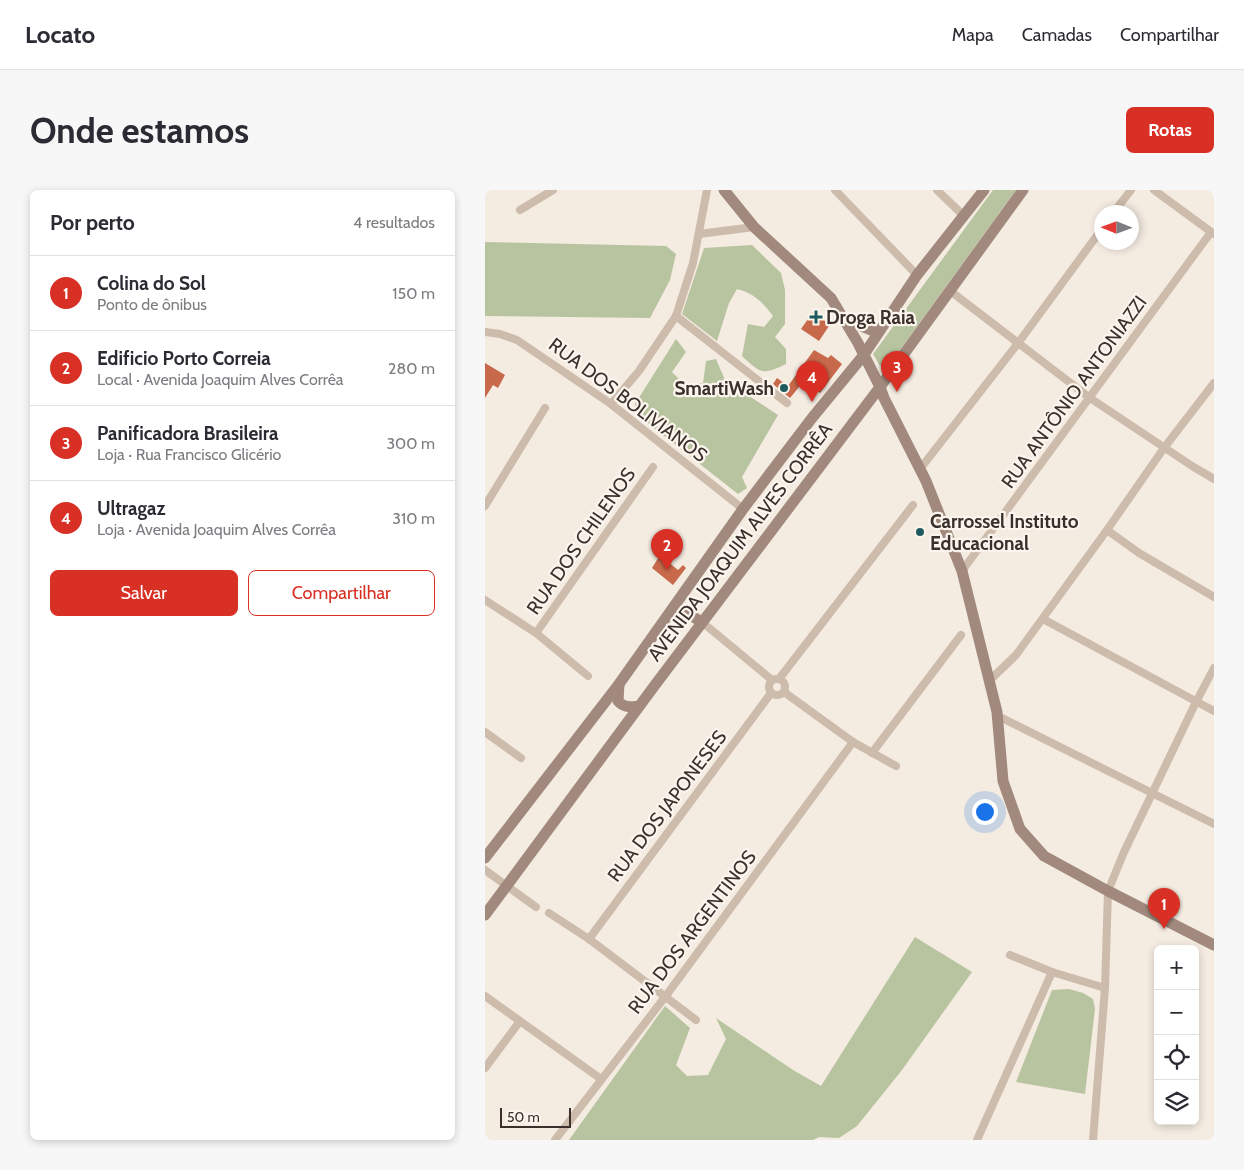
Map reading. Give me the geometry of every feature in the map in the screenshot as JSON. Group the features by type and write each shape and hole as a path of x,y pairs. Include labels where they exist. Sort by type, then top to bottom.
{"main road":[{"path":"724,190 754,227 831,298 858,343 880,386 883,398 941,516 962,571 998,716 1003,781 1021,829 1044,856 1214,945"},
{"name":"AVENIDA JOAQUIM ALVES CORRÊA","path":"485,858 619,684 743,509 812,418 863,356 917,275 983,190"},
{"name":"AVENIDA JOAQUIM ALVES CORRÊA","path":"485,915 639,706 880,386 1023,190"},
{"path":"844,319 877,333"},
{"path":"673,610 688,614 703,622"},
{"path":"619,684 618,701 622,706 639,706"}],"street":[{"path":"519,210 553,190"},
{"path":"611,404 639,371 677,316 689,279 707,190"},
{"path":"835,190 917,275"},
{"path":"937,190 964,216"},
{"path":"1120,205 1131,190"},
{"path":"1154,190 1213,233"},
{"path":"699,234 754,227"},
{"name":"RUA ANTÔNIO ANTONIAZZI","path":"962,571 1213,233"},
{"path":"919,470 1019,342 1094,240"},
{"path":"949,290 1090,398 1214,479"},
{"path":"677,316 787,403"},
{"name":"RUA DOS BOLIVIANOS","path":"485,332 500,334 517,340 611,404 743,509"},
{"path":"989,681 1016,655 1164,448 1214,383"},
{"path":"485,506 545,408"},
{"name":"RUA DOS CHILENOS","path":"536,633 653,467"},
{"path":"784,692 779,695 771,693 769,685 776,680 913,505"},
{"path":"1107,530 1139,553 1214,597"},
{"path":"485,600 536,633 588,676"},
{"path":"1043,619 1214,711"},
{"path":"703,622 776,680 785,684 784,692"},
{"path":"872,753 961,635"},
{"path":"1093,1140 1105,988 1108,891 1124,852 1214,668"},
{"path":"784,692 853,742 896,766"},
{"name":"RUA DOS JAPONESES","path":"589,939 771,693"},
{"path":"998,716 1214,824"},
{"path":"485,732 521,758"},
{"name":"RUA DOS ARGENTINOS","path":"555,1140 665,997 853,742"},
{"path":"485,870 536,907"},
{"path":"549,913 589,939 695,1020"},
{"path":"1010,956 1052,972 1105,988"},
{"path":"977,1140 1052,972"},
{"path":"485,996 601,1079"},
{"path":"485,1068 520,1021"}],"green space":[{"path":"993,190 1016,190 894,358 887,364 880,366 873,354"},
{"path":"485,242 666,246 676,254 670,280 650,318 485,316"},
{"path":"752,245 781,273 785,290 785,324 775,337 786,349 786,364 766,371 753,366 742,356 748,324 764,327 773,316 753,296 737,289 729,303 717,341 682,314 704,248"},
{"path":"676,339 686,352 672,372 686,386 703,383 706,361 716,359 725,380 778,415 742,477 747,488 738,494 635,413 635,404"},
{"path":"915,937 972,972 902,1070 857,1126 839,1138 819,1137 813,1140 569,1140 665,1006 690,1028 676,1065 687,1076 708,1075 726,1039 716,1018 793,1070 821,1086"},
{"path":"1069,989 1083,993 1093,999 1095,1009 1085,1094 1016,1082 1052,990"}],"building":[{"name":"Droga Raia","path":"815,309 829,326 819,341 801,329"},
{"path":"814,350 828,358 831,355 842,364 820,393 804,381 790,398 773,384 777,378 788,386"},
{"path":"485,363 505,375 498,388 493,385 485,398"},
{"path":"660,555 678,570 683,565 686,568 673,585 652,568"}],"place":[{"name":"Droga Raia","path":"816,317"},
{"name":"SmartiWash","path":"784,388"},
{"name":"Panificadora Brasileira","path":"897,392"},
{"name":"Ultragaz","path":"812,402"},
{"name":"Carrossel Instituto Educacional","path":"920,532"},
{"name":"Edificio Porto Correia","path":"667,570"},
{"name":"Colina do Sol","path":"1164,929"}]}
